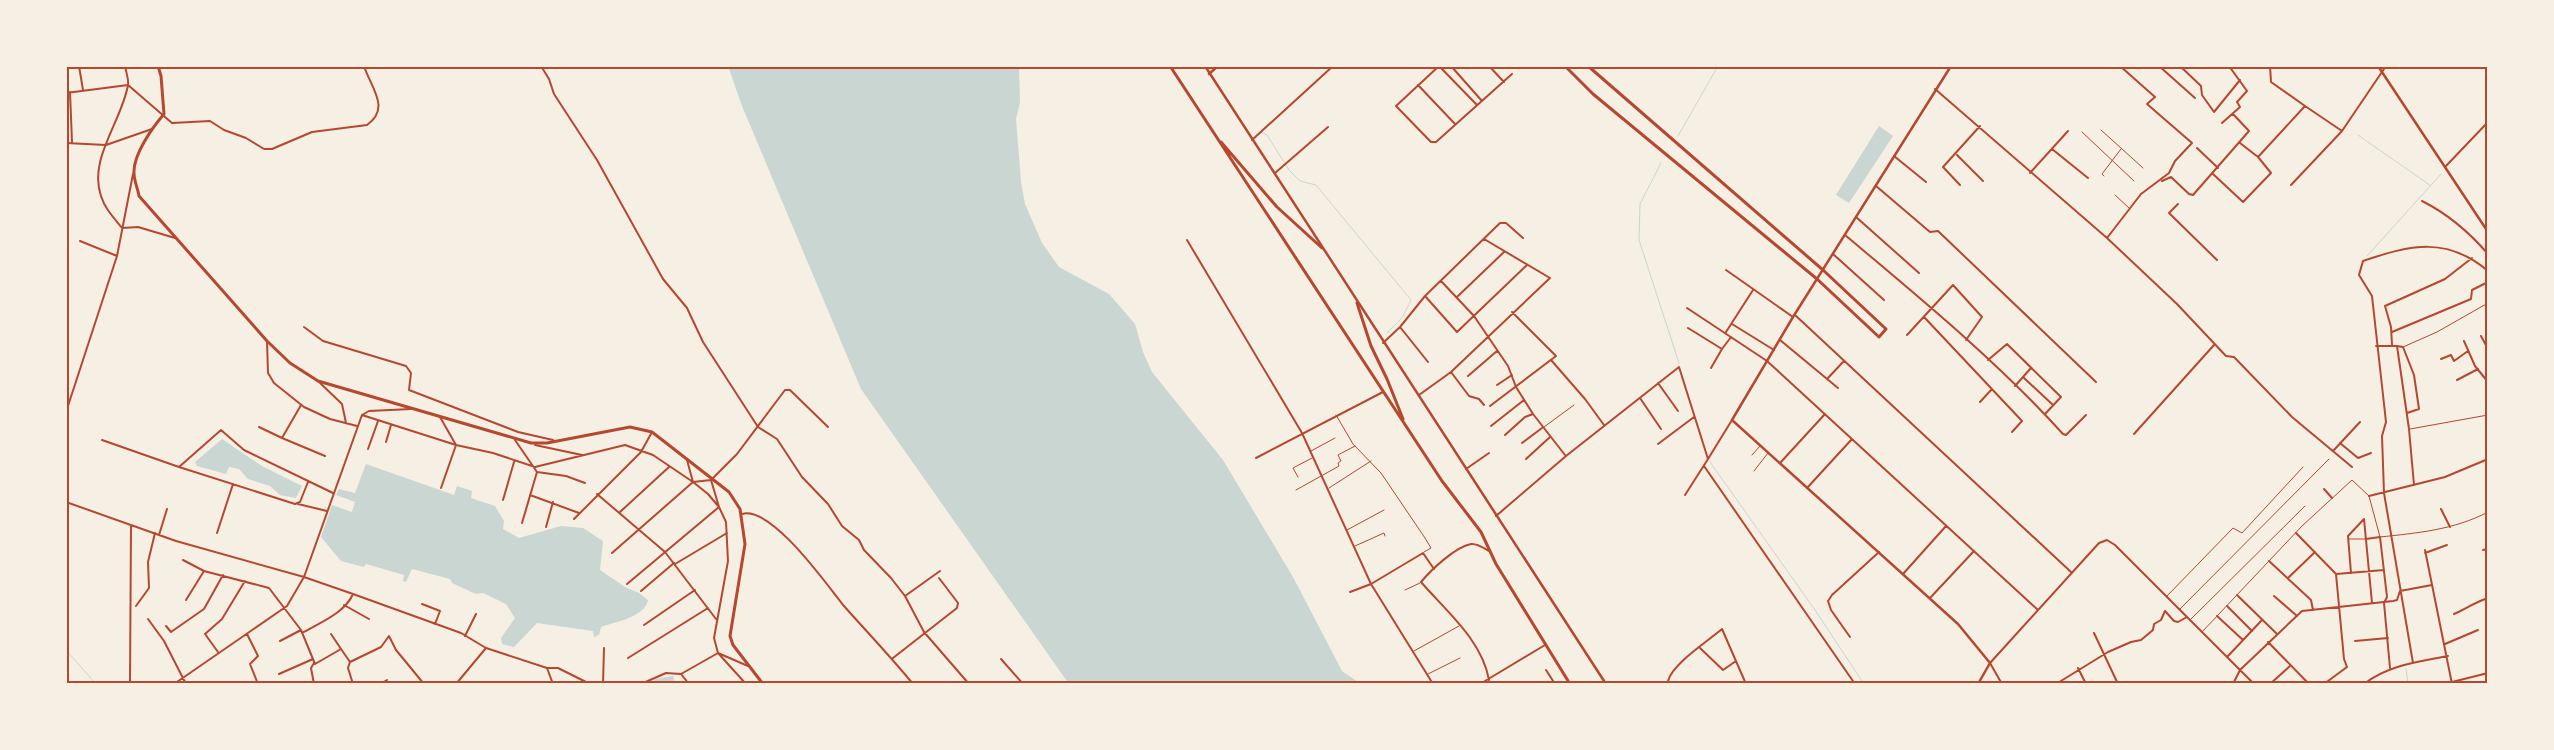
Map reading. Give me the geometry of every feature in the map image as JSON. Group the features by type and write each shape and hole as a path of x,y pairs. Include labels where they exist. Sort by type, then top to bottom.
{"main road":[{"path":"158,66 162,76 164,114 152,129 141,149 133,172 139,196 268,342 290,363 318,381 531,443 555,441 630,427 652,432 711,480 729,492 742,514 745,544 730,634 733,644 762,684"},
{"path":"1170,66 1444,485 1477,526 1489,551 1570,684"},
{"path":"1565,66 1593,94 1817,279 1879,337 1886,329 1823,270 1588,66"},
{"path":"1210,128 1277,206 1322,248"},
{"path":"1357,303 1371,346 1390,384 1406,427"}],"street":[{"path":"79,66 83,90"},
{"path":"122,228 106,207 100,194 98,179 106,145 114,130 128,85 125,66"},
{"path":"72,143 68,92 128,85 164,114 172,123 210,121 264,149 272,148 312,132 367,125 374,120 379,112 379,101 364,66"},
{"path":"541,66 554,94 597,160 663,279 688,308 703,342 758,428 777,440 802,477 828,504 842,526 859,540 864,550 891,578 905,596 924,632 968,684"},
{"path":"1205,66 1606,684"},
{"path":"1210,74 1218,66"},
{"path":"1252,140 1333,66"},
{"path":"1477,105 1439,66 1396,106 1429,141 1436,142 1512,74"},
{"path":"1451,66 1482,101"},
{"path":"1489,66 1504,82"},
{"path":"1685,495 1794,316 1951,66"},
{"path":"2120,66 2155,97 2148,104 2192,143 2175,161 2169,173 2158,182"},
{"path":"2160,66 2195,98"},
{"path":"2180,66 2201,86 2202,95 2214,112 2240,80"},
{"path":"2222,123 2240,106 2237,102 2247,91 2229,66"},
{"path":"2270,66 2270,82 2342,131"},
{"path":"2378,66 2488,232"},
{"path":"2292,185 2342,131 2386,66"},
{"path":"1418,85 1456,124"},
{"path":"1935,89 2107,238 2177,304 2214,345 2226,356 2234,357 2292,417 2352,467"},
{"path":"2258,157 2304,106"},
{"path":"2107,238 2146,189 2158,182 2169,177 2189,194 2193,194 2249,131 2233,114"},
{"path":"2445,167 2488,122"},
{"path":"1960,184 1943,167 1980,126"},
{"path":"1274,174 1328,127"},
{"path":"66,143 106,145 152,129"},
{"path":"2030,173 2068,131"},
{"path":"2212,173 2243,202 2271,173 2258,157 2240,143"},
{"path":"2197,148 2218,168"},
{"path":"2052,149 2088,178"},
{"path":"1894,156 1926,182"},
{"path":"1957,156 1983,181"},
{"path":"66,412 117,256 133,172"},
{"path":"1876,186 1930,232 1938,231 2096,382"},
{"path":"2422,201 2444,212 2476,240 2488,254"},
{"path":"2178,204 2169,213 2216,260"},
{"path":"1856,217 1919,273"},
{"path":"1383,343 1400,327 1425,296 1503,222 1523,238"},
{"path":"122,228 138,227 178,239"},
{"path":"1845,234 1930,307 2066,435 2086,415"},
{"path":"1418,396 1450,372 1550,278 1484,239"},
{"path":"1187,240 1302,434 1372,584 1433,684"},
{"path":"80,241 117,256"},
{"path":"2413,663 2384,493 2382,436 2386,422 2376,346 2372,296 2359,275 2364,261 2401,248 2426,247 2450,249 2472,258 2488,271"},
{"path":"1456,298 1504,252"},
{"path":"1833,254 1884,300"},
{"path":"2392,345 2392,332 2385,306 2445,279 2472,258"},
{"path":"1425,296 1457,332 1527,264"},
{"path":"1726,270 1794,316 2072,573"},
{"path":"1441,281 1474,316 1512,375 1516,387 1542,428 1566,456"},
{"path":"2392,332 2471,299 2472,290 2488,282"},
{"path":"1907,335 1924,317 1930,307 1953,285 1982,317 1966,340"},
{"path":"1725,333 1753,290"},
{"path":"1688,308 1768,361 2038,610"},
{"path":"1490,406 1556,356 1512,312"},
{"path":"1924,317 2022,421 2012,432"},
{"path":"1732,324 1774,350"},
{"path":"304,327 323,341 406,366 411,373 409,390 518,432 555,441"},
{"path":"1400,327 1428,362"},
{"path":"1688,328 1722,350"},
{"path":"2481,336 2488,349"},
{"path":"1710,368 1731,337"},
{"path":"1780,340 1838,388"},
{"path":"2464,341 2478,369 2488,382"},
{"path":"268,342 269,377 301,405 330,419 357,426"},
{"path":"1988,360 2007,344 2061,397 2045,414"},
{"path":"2134,434 2214,345"},
{"path":"2376,346 2392,345 2403,347 2414,375 2419,409 2407,413"},
{"path":"2397,346 2409,429 2414,485"},
{"path":"1468,376 1497,351"},
{"path":"2441,359 2451,354 2454,361 2468,351"},
{"path":"1550,360 1585,399 1604,426"},
{"path":"1827,379 1844,361"},
{"path":"1496,516 1566,456 1679,367 1708,459"},
{"path":"2015,386 2032,368"},
{"path":"2457,380 2478,369"},
{"path":"1450,372 1469,396 1478,399 1484,405"},
{"path":"1497,385 1512,375"},
{"path":"2023,377 2053,405"},
{"path":"318,381 342,404 346,423"},
{"path":"1658,383 1678,411"},
{"path":"612,553 693,482 711,480 758,428 786,389 828,427"},
{"path":"1980,402 1992,389"},
{"path":"1256,458 1383,392"},
{"path":"1640,397 1661,429"},
{"path":"1491,426 1524,400"},
{"path":"282,438 301,405"},
{"path":"174,684 286,607 304,577 362,415 370,411 411,409"},
{"path":"1505,435 1524,417 1533,414"},
{"path":"1780,464 1826,414"},
{"path":"362,415 456,445 494,453 535,467 626,445 654,456 693,482 708,494 726,522 728,532 725,583 716,619 714,638 718,653 746,684"},
{"path":"440,417 456,445 441,488"},
{"path":"1658,444 1694,417"},
{"path":"368,449 378,420"},
{"path":"1732,420 1958,624 1990,663 2002,684"},
{"path":"2332,450 2360,422"},
{"path":"386,442 391,425"},
{"path":"259,427 325,456"},
{"path":"1522,442 1542,428"},
{"path":"179,467 221,430 244,450 334,493"},
{"path":"574,519 641,452 652,432"},
{"path":"1526,459 1550,437"},
{"path":"514,438 537,472 522,522"},
{"path":"1807,488 1852,439"},
{"path":"102,440 295,504 327,511"},
{"path":"531,443 584,456"},
{"path":"2340,443 2358,458 2371,453"},
{"path":"1466,469 1489,453"},
{"path":"2369,496 2444,477 2488,459"},
{"path":"687,460 693,482"},
{"path":"503,500 514,461"},
{"path":"1704,466 1855,684"},
{"path":"620,512 669,467"},
{"path":"537,472 566,476 585,483"},
{"path":"711,480 718,507"},
{"path":"295,504 300,502 308,482"},
{"path":"217,533 233,484"},
{"path":"2324,489 2332,498"},
{"path":"598,494 665,552 716,619"},
{"path":"530,495 579,513"},
{"path":"66,502 159,535 304,577 435,624 465,636 486,648 547,668 558,668 590,684"},
{"path":"546,527 553,502"},
{"path":"626,584 718,507"},
{"path":"159,535 167,509"},
{"path":"2441,509 2450,527"},
{"path":"742,514 750,513 758,516 790,542 913,684"},
{"path":"2351,573 2348,539 2364,519 2372,604"},
{"path":"130,684 131,525"},
{"path":"1903,574 1946,526"},
{"path":"641,591 675,563 728,532"},
{"path":"136,606 149,588 148,562 155,533"},
{"path":"2296,533 2336,574 2347,666 2326,683"},
{"path":"2366,539 2380,537 2387,597 2384,603 2390,668"},
{"path":"1978,684 1990,663 2099,543 2107,540 2115,545 2254,684"},
{"path":"1489,551 1476,545 1469,545 1434,569 1421,582 1479,651 1489,680"},
{"path":"2447,545 2425,552 2448,656 2452,683 2488,673"},
{"path":"2483,550 2488,549"},
{"path":"1930,598 1974,551"},
{"path":"1850,637 1831,610 1828,601 1832,595 1879,552"},
{"path":"2288,578 2315,552"},
{"path":"1350,592 1372,584 1423,553 1434,569"},
{"path":"183,560 204,571 269,588 286,607 301,630 316,664 340,649"},
{"path":"2269,561 2311,600 2313,610"},
{"path":"2336,574 2384,570"},
{"path":"186,600 204,571"},
{"path":"905,596 940,571"},
{"path":"166,626 171,632 204,609 223,575"},
{"path":"892,658 957,608 958,603 939,578"},
{"path":"218,653 205,634 222,619 245,581"},
{"path":"2400,591 2432,585"},
{"path":"644,625 695,590"},
{"path":"2233,684 2240,670 2302,611 2384,603 2397,600 2400,591"},
{"path":"302,633 328,618 344,605 352,594"},
{"path":"2237,595 2277,634"},
{"path":"2274,596 2297,616"},
{"path":"2454,614 2468,609 2472,603 2488,598"},
{"path":"422,604 440,611 435,624"},
{"path":"344,605 369,620"},
{"path":"2227,606 2252,631"},
{"path":"628,658 708,608"},
{"path":"2056,684 2078,668 2104,654 2131,642 2141,640 2153,630 2154,624 2161,620 2165,612 2174,621 2178,622 2187,617"},
{"path":"465,636 476,614"},
{"path":"2217,616 2243,640"},
{"path":"148,619 164,641 186,684"},
{"path":"2228,656 2262,620"},
{"path":"1672,684 1668,681 1668,678 1678,666 1722,629 1746,684"},
{"path":"280,641 301,630"},
{"path":"2445,644 2478,630"},
{"path":"2094,633 2118,684"},
{"path":"246,634 258,656 250,664 258,684"},
{"path":"331,634 350,662"},
{"path":"353,684 348,668 350,662 381,647 389,636 400,654 424,684"},
{"path":"2355,641 2388,638"},
{"path":"2268,642 2309,684"},
{"path":"1481,684 1545,644"},
{"path":"456,684 486,648"},
{"path":"603,684 604,648"},
{"path":"1700,648 1723,670 1736,661"},
{"path":"718,653 748,666"},
{"path":"641,684 666,673 681,674 718,653"},
{"path":"2364,684 2375,675 2390,668 2448,656"},
{"path":"1001,660 1023,684"},
{"path":"280,674 314,661"},
{"path":"314,661 311,668 314,684"},
{"path":"2270,684 2290,666"},
{"path":"547,668 552,684"},
{"path":"2078,668 2086,684"},
{"path":"1546,670 1555,684"},
{"path":"681,674 689,684"},
{"path":"380,684 387,680"},
{"path":"2301,684 2305,680"}],"lane":[{"path":"2101,130 2143,168"},
{"path":"2082,132 2134,181"},
{"path":"2104,176 2102,174 2121,148"},
{"path":"2115,194 2130,208"},
{"path":"2403,347 2437,332 2488,303"},
{"path":"1542,428 1574,405"},
{"path":"1336,415 1355,446 1371,461 1431,548 1423,553"},
{"path":"2409,429 2488,415"},
{"path":"1310,451 1335,438"},
{"path":"1752,455 1760,445"},
{"path":"1296,490 1339,466 1338,463 1341,461 1338,455 1355,446"},
{"path":"1754,471 1768,453"},
{"path":"1298,477 1293,468 1313,457"},
{"path":"2179,609 2329,459"},
{"path":"1328,489 1371,461"},
{"path":"2167,596 2233,528 2242,532 2303,467"},
{"path":"2202,632 2296,533 2352,480 2369,496 2380,537 2450,527 2488,512"},
{"path":"2190,620 2306,506"},
{"path":"1347,530 1384,510"},
{"path":"1355,546 1384,533 1385,536"},
{"path":"2348,539 2366,539"},
{"path":"1405,590 1421,582"},
{"path":"1413,652 1459,626"},
{"path":"1427,674 1460,658"}],"shaded area":[{"path":"728,66 1019,66 1020,103 1016,119 1021,182 1025,204 1042,243 1059,267 1109,294 1135,324 1143,352 1152,372 1223,460 1293,577 1342,671 1361,684 1069,684 861,389 742,106"},
{"path":"1879,126 1893,136 1849,203 1836,195"},
{"path":"222,439 262,466 302,486 296,498 280,495 270,486 248,479 239,469 229,467 226,474 197,466 195,462"},
{"path":"366,464 454,495 457,486 472,491 471,498 495,506 504,521 503,529 519,538 561,526 583,528 603,541 600,570 648,600 646,606 636,615 601,627 599,635 594,637 593,631 537,623 514,647 502,644 501,638 515,618 506,604 483,593 476,594 452,583 450,579 412,569 406,582 403,581 404,575 366,564 364,567 341,561 321,537 332,505 352,512 355,502 336,495 339,489 355,493"},
{"path":"673,676 675,684 652,684 656,679"}],"waterway":[{"path":"1678,136 1718,66"},
{"path":"1261,132 1267,135 1289,170 1300,181 1316,185 1411,300 1402,318 1387,333"},
{"path":"2358,135 2431,186"},
{"path":"1661,163 1640,204 1639,240 1679,363"},
{"path":"2367,256 2441,174"},
{"path":"1710,462 1815,610 1864,684"},
{"path":"66,650 96,684"},
{"path":"2406,669 2408,684"}]}
